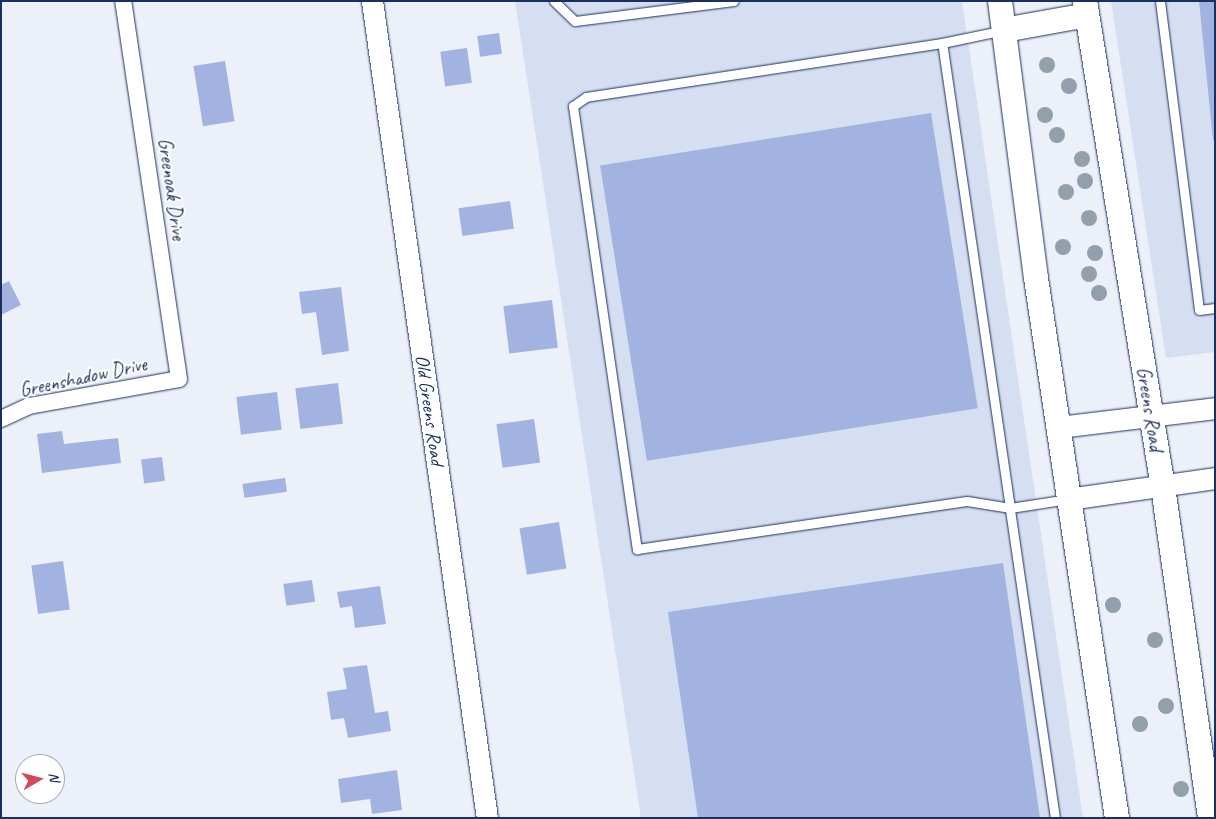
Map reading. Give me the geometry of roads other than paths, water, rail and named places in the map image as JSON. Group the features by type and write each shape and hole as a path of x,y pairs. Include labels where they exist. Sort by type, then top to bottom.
{"main road":[{"path":"1000,1 1036,278 1117,818"},
{"path":"1004,30 1086,8"},
{"name":"Greens Road","path":"1086,8 1163,487 1210,818"}],"street":[{"name":"Greenoak Drive","path":"124,1 179,379 174,380"},
{"name":"Old Greens Road","path":"372,1 487,818"},
{"name":"Greenshadow Drive","path":"1,420 29,406 174,380"},
{"path":"1059,427 1215,408"},
{"path":"1068,499 1163,487 1215,478"}],"lane":[{"path":"554,1 575,21 734,1"},
{"path":"1160,1 1199,310 1215,308"},
{"path":"1004,30 942,43 586,97 572,106 581,178 637,549 967,501 1010,508 1068,499"},
{"path":"942,43 1055,818"}]}
